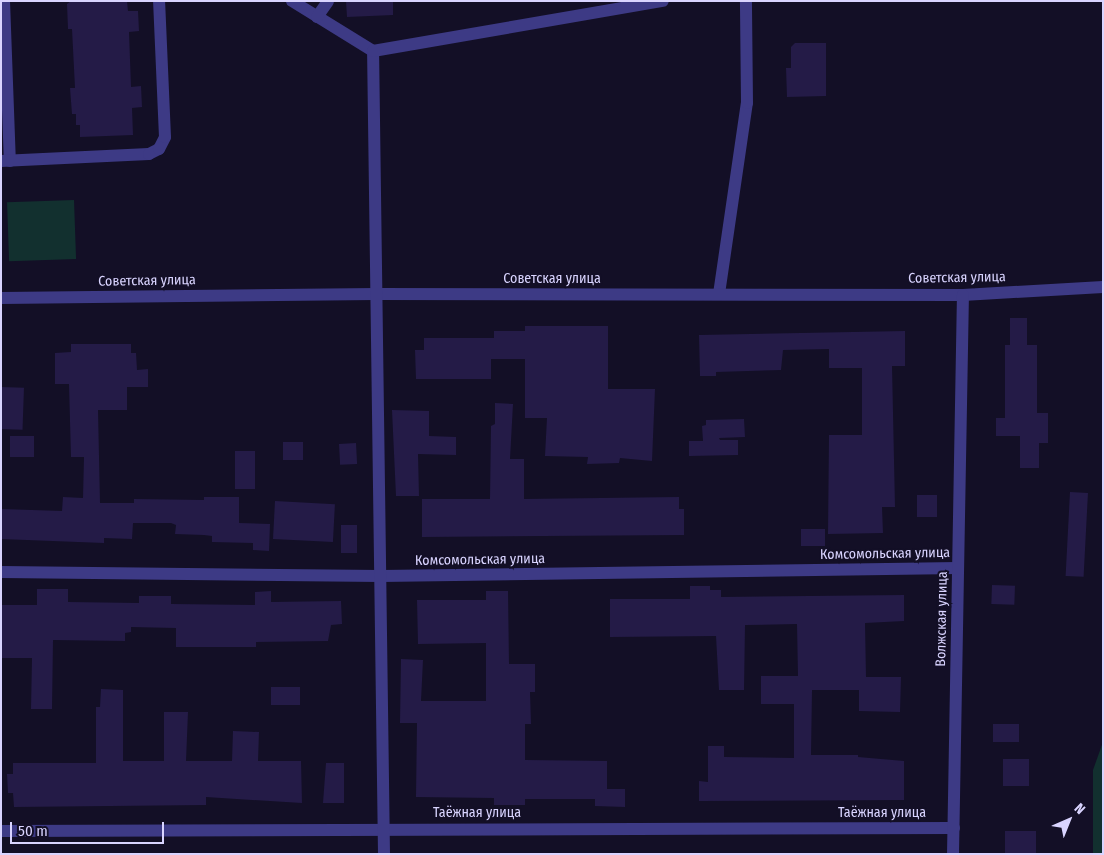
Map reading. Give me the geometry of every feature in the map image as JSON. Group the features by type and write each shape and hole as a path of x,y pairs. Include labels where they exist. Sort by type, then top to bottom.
{"street":[{"path":"4,1 6,161 149,154 159,149 165,137 158,1"},
{"path":"292,1 373,51 641,3 663,1"},
{"path":"317,17 328,1"},
{"path":"719,294 747,103 746,1"},
{"path":"373,51 384,854"},
{"name":"Советская улица","path":"1,298 376,294 963,294 1103,287"},
{"name":"Волжская улица","path":"953,854 963,294"},
{"name":"Комсомольская улица","path":"1,572 381,576 958,568"},
{"name":"Таёжная улица","path":"1,831 383,828 954,828"}],"green space":[{"path":"74,200 76,259 9,261 7,202"},
{"path":"1103,742 1103,854 1093,854 1093,770"}],"building":[{"path":"71,1 127,1 128,11 138,11 139,31 129,32 131,87 141,86 142,107 132,108 133,135 80,137 80,125 76,125 76,114 72,114 70,88 75,88 72,29 68,29 67,4"},
{"path":"346,1 393,1 393,15 347,17"},
{"path":"795,43 826,43 826,96 787,97 786,68 791,68 791,47"},
{"path":"1010,318 1027,318 1027,345 1037,345 1037,413 1048,413 1048,443 1039,443 1039,468 1020,468 1020,436 996,436 996,418 1005,418 1005,345 1010,345"},
{"path":"525,326 608,326 608,389 655,389 652,461 620,458 619,463 587,464 588,457 545,456 547,418 525,418 525,359 491,359 491,379 416,379 415,350 424,350 424,338 494,338 494,331 525,331"},
{"path":"905,331 905,366 892,366 895,507 882,507 883,533 828,534 829,435 862,435 862,368 829,368 829,349 783,350 781,370 716,372 716,376 700,376 699,335"},
{"path":"71,344 131,344 131,353 136,353 137,370 148,369 148,387 127,387 127,410 98,410 100,503 134,503 134,499 204,500 204,497 239,497 239,523 270,524 269,551 253,550 253,543 212,542 212,536 175,534 176,525 171,523 133,523 132,539 104,538 104,543 1,539 1,509 62,511 63,497 83,498 84,457 71,457 69,384 55,384 55,353 71,352"},
{"path":"1,387 24,388 23,430 1,429"},
{"path":"495,403 513,404 510,459 524,459 524,499 679,497 679,509 684,509 684,535 422,537 422,499 490,499 491,426 495,424"},
{"path":"392,410 429,411 429,436 456,437 456,455 418,454 419,496 396,496"},
{"path":"744,419 745,437 719,438 720,440 738,440 738,455 689,456 689,441 703,441 702,426 706,425 706,420"},
{"path":"10,436 34,436 34,457 10,457"},
{"path":"283,442 303,442 303,460 283,460"},
{"path":"356,443 357,464 340,465 339,444"},
{"path":"235,451 255,451 255,489 235,489"},
{"path":"1070,492 1088,493 1084,577 1066,576"},
{"path":"917,495 937,495 937,517 917,517"},
{"path":"275,501 335,504 333,542 273,539"},
{"path":"341,525 357,525 357,553 341,553"},
{"path":"801,529 825,529 825,546 801,546"},
{"path":"992,585 1015,586 1014,605 991,604"},
{"path":"690,586 710,586 710,590 721,590 721,597 904,595 904,621 865,623 866,677 901,677 900,712 859,711 859,690 812,690 811,755 858,755 858,757 904,761 904,800 699,801 699,781 708,782 708,746 724,746 724,757 794,758 794,704 761,704 761,676 798,676 797,624 745,625 744,690 719,690 716,636 610,637 610,599 690,599"},
{"path":"37,589 68,589 68,602 139,603 139,596 171,596 171,604 255,605 255,592 271,591 271,602 341,601 342,624 331,625 328,641 256,642 256,647 176,647 176,628 131,627 131,632 125,633 125,641 53,640 52,709 31,709 32,658 1,658 1,605 37,605"},
{"path":"486,591 508,591 509,664 535,664 535,692 530,692 531,724 525,724 525,760 607,761 607,789 625,789 625,807 595,806 595,799 525,799 525,805 494,805 494,798 416,797 417,723 400,723 401,659 423,660 421,701 486,701 486,643 418,644 417,600 486,600"},
{"path":"271,687 300,687 300,705 271,705"},
{"path":"101,689 123,690 123,761 164,761 164,712 188,712 186,761 232,761 233,731 259,732 258,761 301,761 302,803 206,797 206,805 14,807 13,793 8,793 7,774 13,774 13,763 96,763 96,707 100,707"},
{"path":"993,724 1019,724 1019,742 993,742"},
{"path":"1003,759 1029,759 1029,786 1003,786"},
{"path":"326,763 344,763 344,803 323,803"},
{"path":"1005,831 1036,831 1036,854 1005,854"}]}
